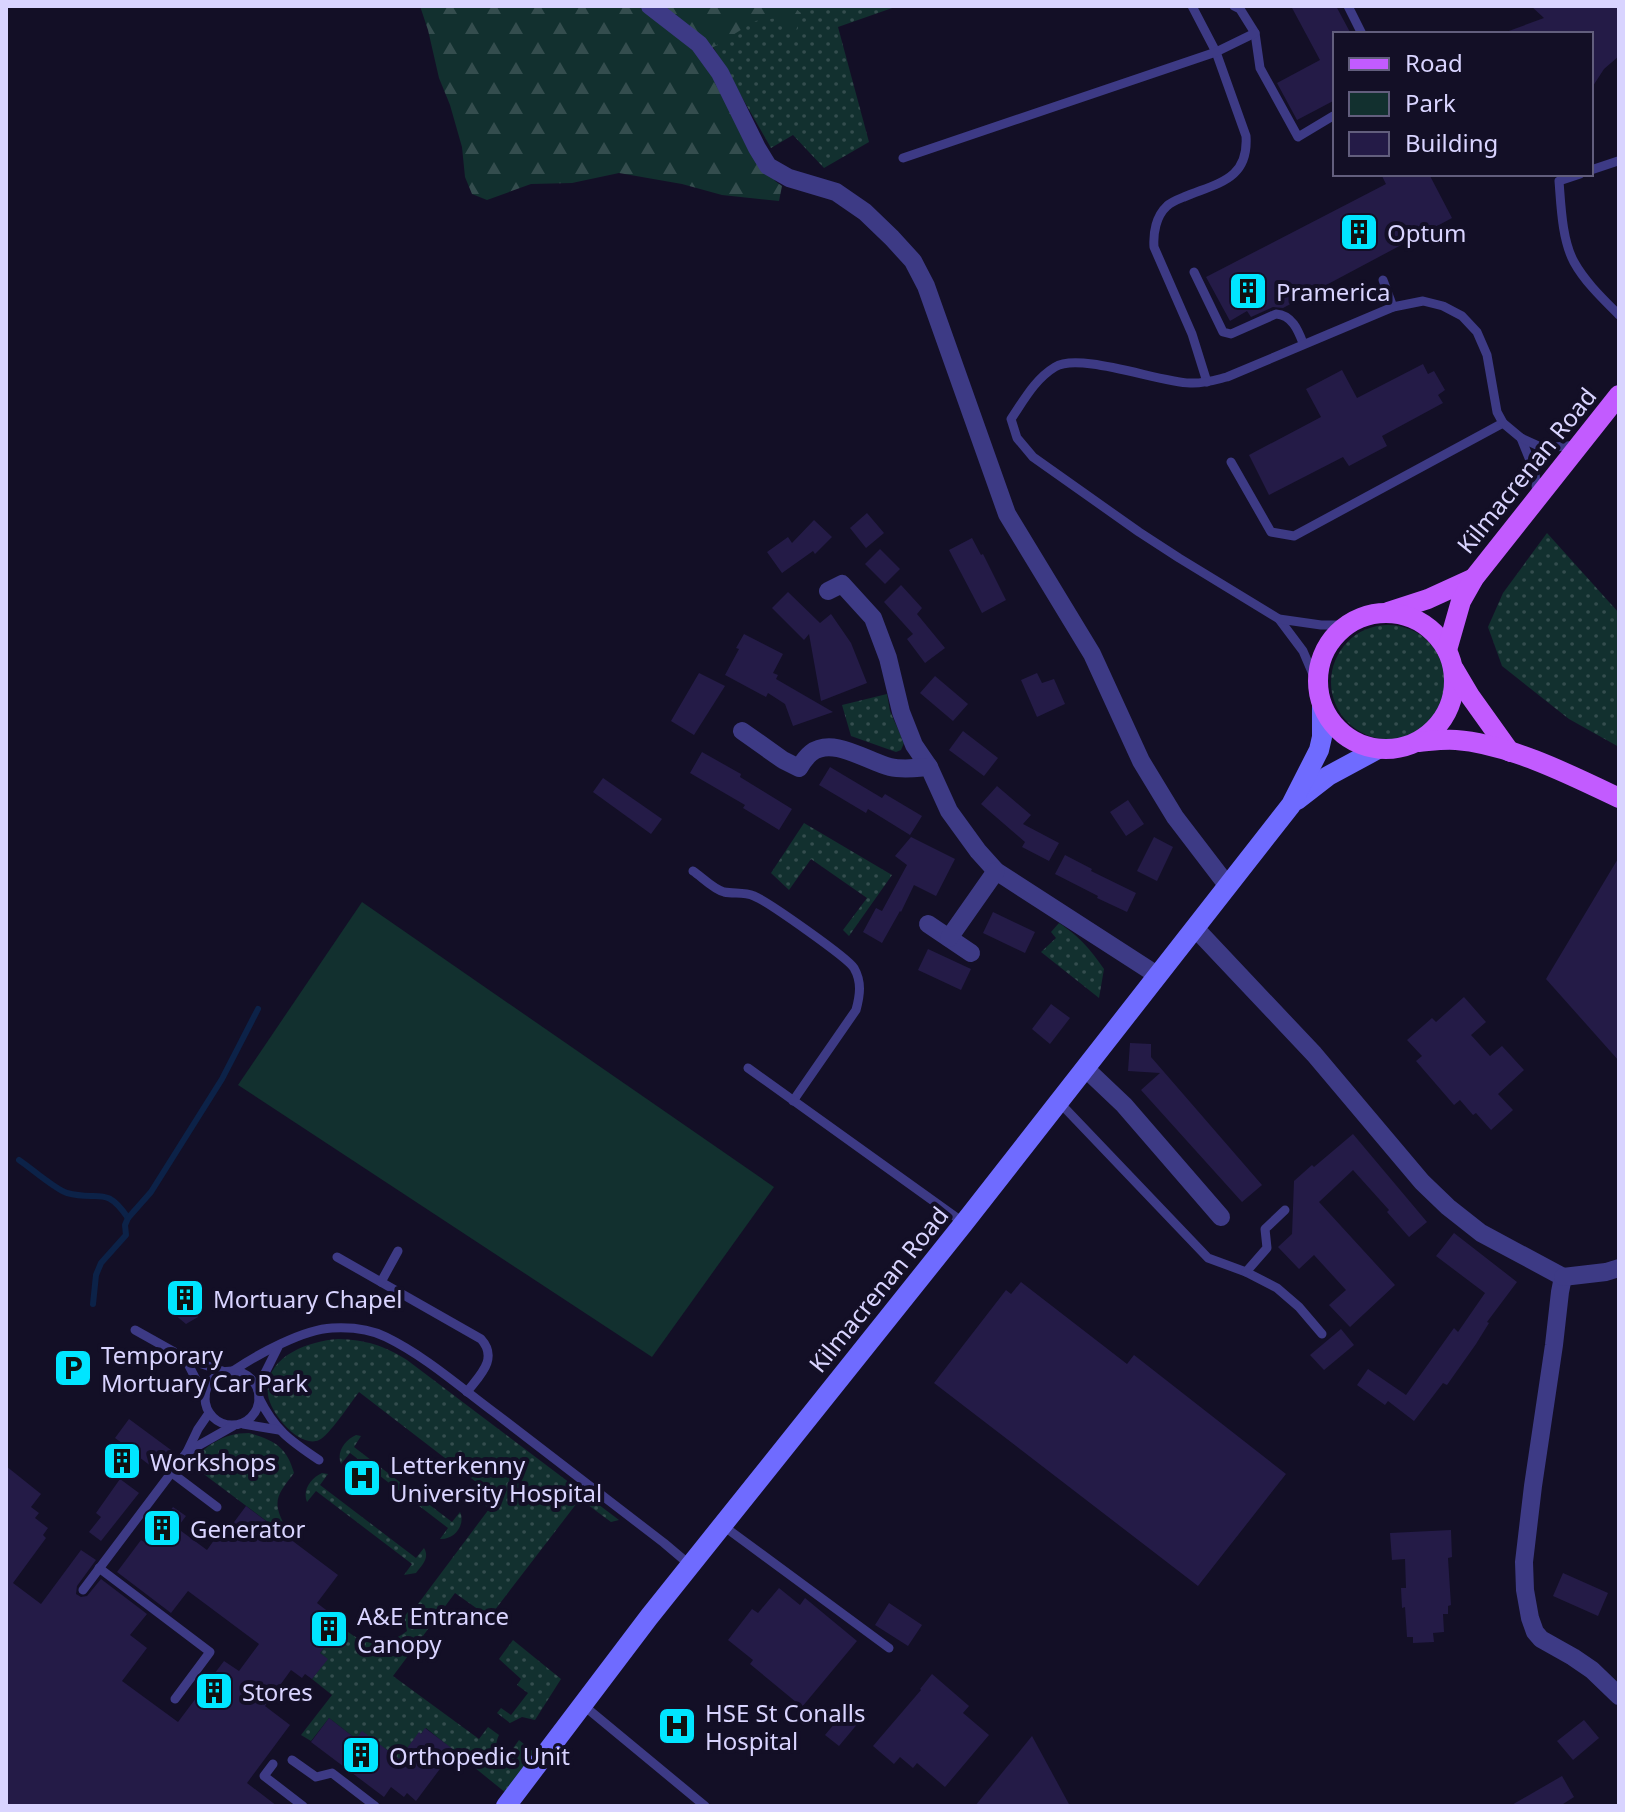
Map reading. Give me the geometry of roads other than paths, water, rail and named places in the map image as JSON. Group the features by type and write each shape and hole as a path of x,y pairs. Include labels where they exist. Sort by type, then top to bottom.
{"main road":[{"name":"Kilmacrenan Road","path":"1474,578 1579,444 1618,400"},
{"path":"1474,578 1428,599 1387,613 1366,616 1346,625 1332,639 1319,666 1320,696 1333,724 1358,743 1378,749 1399,748 1419,742 1458,740 1480,743 1510,752 1619,798"},
{"path":"1419,742 1434,730 1450,706 1455,687 1450,659 1461,601 1474,578"},
{"path":"1387,613 1400,614 1423,623 1441,639 1470,696 1510,752"},
{"name":"Kilmacrenan Road","path":"506,1806 690,1565 964,1223 1291,805 1319,750 1322,737 1320,696"},
{"name":"Kilmacrenan Road","path":"1291,805 1328,776 1378,749"}],"street":[{"path":"650,6 699,44 720,73 768,166 789,178 836,192 865,212 913,261 926,286 1007,514 1092,654 1141,761 1175,817 1227,885"},
{"path":"828,591 842,584 873,618 914,745 929,767 949,811 978,851 996,871 1157,975"},
{"path":"742,731 799,768 812,751 831,747 890,767 929,767"},
{"path":"949,938 996,871"},
{"path":"928,924 971,953"},
{"path":"1196,929 1314,1054 1422,1182 1448,1207 1481,1233 1563,1277 1619,1268"},
{"path":"1085,1068 1124,1105 1221,1217"},
{"path":"1563,1277 1533,1486 1524,1562 1525,1590 1530,1618 1541,1639 1592,1670 1619,1696"}],"lane":[{"path":"1192,6 1216,52 1246,136 1247,150 1231,178 1167,205 1153,231 1154,247 1192,334 1207,382"},
{"path":"1234,6 1240,9 1255,33 1260,68 1298,137 1333,116"},
{"path":"1348,6 1361,32"},
{"path":"903,158 1216,52 1255,33"},
{"path":"1593,169 1618,161"},
{"path":"1574,176 1559,181 1563,227 1573,261 1597,293 1619,315"},
{"path":"1194,272 1223,332 1231,334 1276,314 1283,315 1295,325 1303,343"},
{"path":"1383,280 1393,307"},
{"path":"1320,696 1303,651 1279,619 1139,532 1033,457 1017,438 1011,419 1035,382 1058,365 1085,363 1165,380 1207,382 1227,377 1393,307 1423,301 1443,306 1462,316 1477,332 1487,355 1497,412 1503,423 1521,438 1543,448 1579,444"},
{"path":"1231,462 1271,532 1294,536 1503,423"},
{"path":"1521,438 1535,473 1537,498"},
{"path":"1279,619 1346,625"},
{"path":"693,871 721,891 757,897 839,954 853,966 859,979 860,994 856,1010 793,1101"},
{"path":"748,1068 964,1223"},
{"path":"1059,1102 1208,1258 1277,1288 1299,1307 1322,1334"},
{"path":"1246,1272 1267,1248 1265,1229 1285,1210"},
{"path":"381,1282 398,1251"},
{"path":"337,1257 475,1334 486,1344 487,1365 467,1392"},
{"path":"205,1397 211,1381 259,1354 309,1332 346,1328 373,1332 403,1346 467,1392 690,1565"},
{"path":"135,1330 185,1358 242,1373 250,1378 279,1430 319,1460"},
{"path":"187,1452 252,1417 262,1379 278,1347"},
{"path":"185,1358 205,1397 209,1413 216,1421 279,1430"},
{"path":"83,1590 187,1452 209,1413"},
{"path":"172,1473 217,1507"},
{"path":"722,1525 889,1648"},
{"path":"99,1568 210,1652 175,1699"},
{"path":"583,1705 699,1804"},
{"path":"292,1760 316,1777 332,1773 375,1806"},
{"path":"273,1764 264,1776 303,1806"}],"waterway":[{"path":"93,1304 96,1275 101,1263 126,1235 128,1218 151,1192 222,1079 258,1009"},
{"path":"19,1160 62,1191 101,1196 113,1201 128,1218"}],"place":[{"name":"Optum","path":"1359,232"},
{"name":"Pramerica","path":"1248,291"},
{"name":"Mortuary Chapel","path":"185,1298"},
{"name":"Temporary Mortuary Car Park","path":"73,1368"},
{"name":"Workshops","path":"122,1461"},
{"name":"Letterkenny University Hospital","path":"362,1478"},
{"name":"Generator","path":"162,1528"},
{"name":"A&E Entrance Canopy","path":"329,1629"},
{"name":"Stores","path":"214,1691"},
{"name":"HSE St Conalls Hospital","path":"677,1726"},
{"name":"Orthopedic Unit","path":"361,1755"}]}
